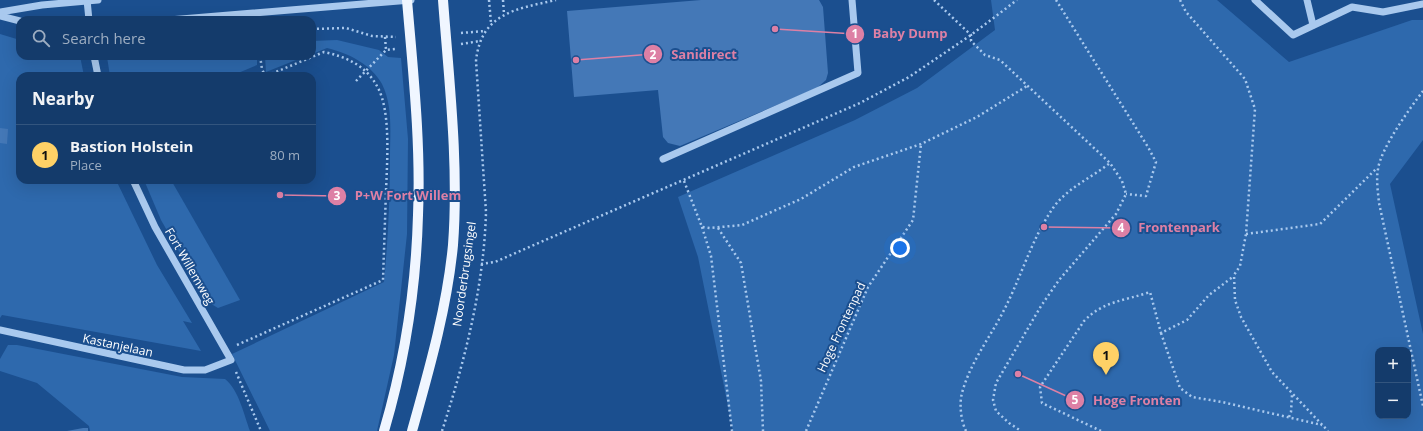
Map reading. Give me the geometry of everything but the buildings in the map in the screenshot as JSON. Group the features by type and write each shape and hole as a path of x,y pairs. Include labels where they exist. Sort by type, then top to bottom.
{"main road":[{"path":"384,431 399,376 409,320 417,239 418,170 407,0"},
{"name":"Noorderbrugsingel","path":"412,431 444,305 453,240 455,179 443,0"}],"street":[{"path":"87,0 89,16"},
{"path":"0,12 42,5 98,0"},
{"path":"217,16 412,0"},
{"path":"663,159 858,73 852,0"},
{"path":"1256,0 1293,35 1352,7 1383,12 1423,4"},
{"path":"1308,0 1313,25"},
{"path":"1403,0 1407,7"},
{"path":"0,16 16,19"},
{"path":"95,60 97,72"},
{"name":"Fort Willemweg","path":"135,184 155,227 231,360"},
{"name":"Kastanjelaan","path":"0,330 184,370 205,370 231,360"}],"path":[{"path":"488,0 491,23 504,14 517,8 556,0"},
{"path":"503,0 504,14"},
{"path":"934,0 970,35 971,41 985,56 1000,60 1110,163 1122,181 1126,194 1116,214 1058,280 996,383 993,400 996,411 1009,423 1021,431"},
{"path":"481,264 495,262 860,103 909,78 1017,0"},
{"path":"1056,0 1120,100 1156,162 1146,196 1126,194"},
{"path":"1161,333 1187,320 1209,295 1234,276 1242,260 1246,234 1255,109 1244,79 1186,12 1180,0"},
{"name":"Noorderbrugsingel","path":"442,431 466,349 475,305 485,237 486,212 476,61 480,42 491,23"},
{"path":"316,30 346,28 372,36 385,37 386,50 356,81"},
{"path":"226,350 383,280 387,164 385,108 378,87 365,70 355,62 344,57 324,52 316,55"},
{"path":"261,60 264,72"},
{"path":"275,72 304,60"},
{"path":"702,227 718,228 742,225 801,199 854,167 921,144 977,117 1027,86"},
{"path":"1246,234 1320,224 1378,168 1392,137 1423,91"},
{"name":"Hoge Frontenpad","path":"806,431 868,287 913,220 921,144"},
{"path":"966,431 962,423 961,395 970,369 1003,311 1026,258 1054,208 1070,191 1110,163"},
{"path":"1378,168 1379,203 1423,406"},
{"path":"684,180 702,227 711,256 732,431"},
{"path":"718,228 741,263 761,381 763,431"},
{"path":"1234,276 1235,300 1241,317 1272,372 1292,395 1328,431"},
{"path":"1101,431 1042,403 1040,387 1084,321 1091,313 1104,305 1150,292 1161,333 1180,388 1185,393 1198,398 1322,425"},
{"path":"231,360 261,431"},
{"path":"1289,417 1291,412 1292,395"}],"shaded area":[{"path":"991,0 1217,0 1289,62 1412,20 1423,20 1423,140 1390,184 1423,334 1423,431 733,431 698,257 678,197 855,120 917,88 995,30"},
{"path":"0,34 16,39 16,60 81,60 83,72 16,72 16,184 118,184 157,265 192,323 183,321 201,351 2,315 0,318"},
{"path":"337,40 379,50 388,57 401,58 408,139 407,234 394,355 377,431 270,431 232,354 384,282 390,188 390,129 386,92 377,77 365,65 351,56 327,48 316,52 316,41"},
{"path":"107,60 257,60 257,65 240,72 109,72"},
{"path":"265,60 296,60 266,72"},
{"path":"146,184 173,184 240,300 218,308 208,302 161,220"},
{"path":"8,345 17,345 182,377 225,379 230,384 237,396 250,431 90,431 89,426 37,383 0,371 0,359"}],"place":[{"name":"Baby Dump","path":"775,29"},
{"name":"Sanidirect","path":"576,60"},
{"name":"P+W Fort Willem","path":"280,195"},
{"name":"Frontenpark","path":"1044,227"},
{"name":"Hoge Fronten","path":"1018,374"},
{"name":"Bastion Holstein","path":"1106,375"}]}
